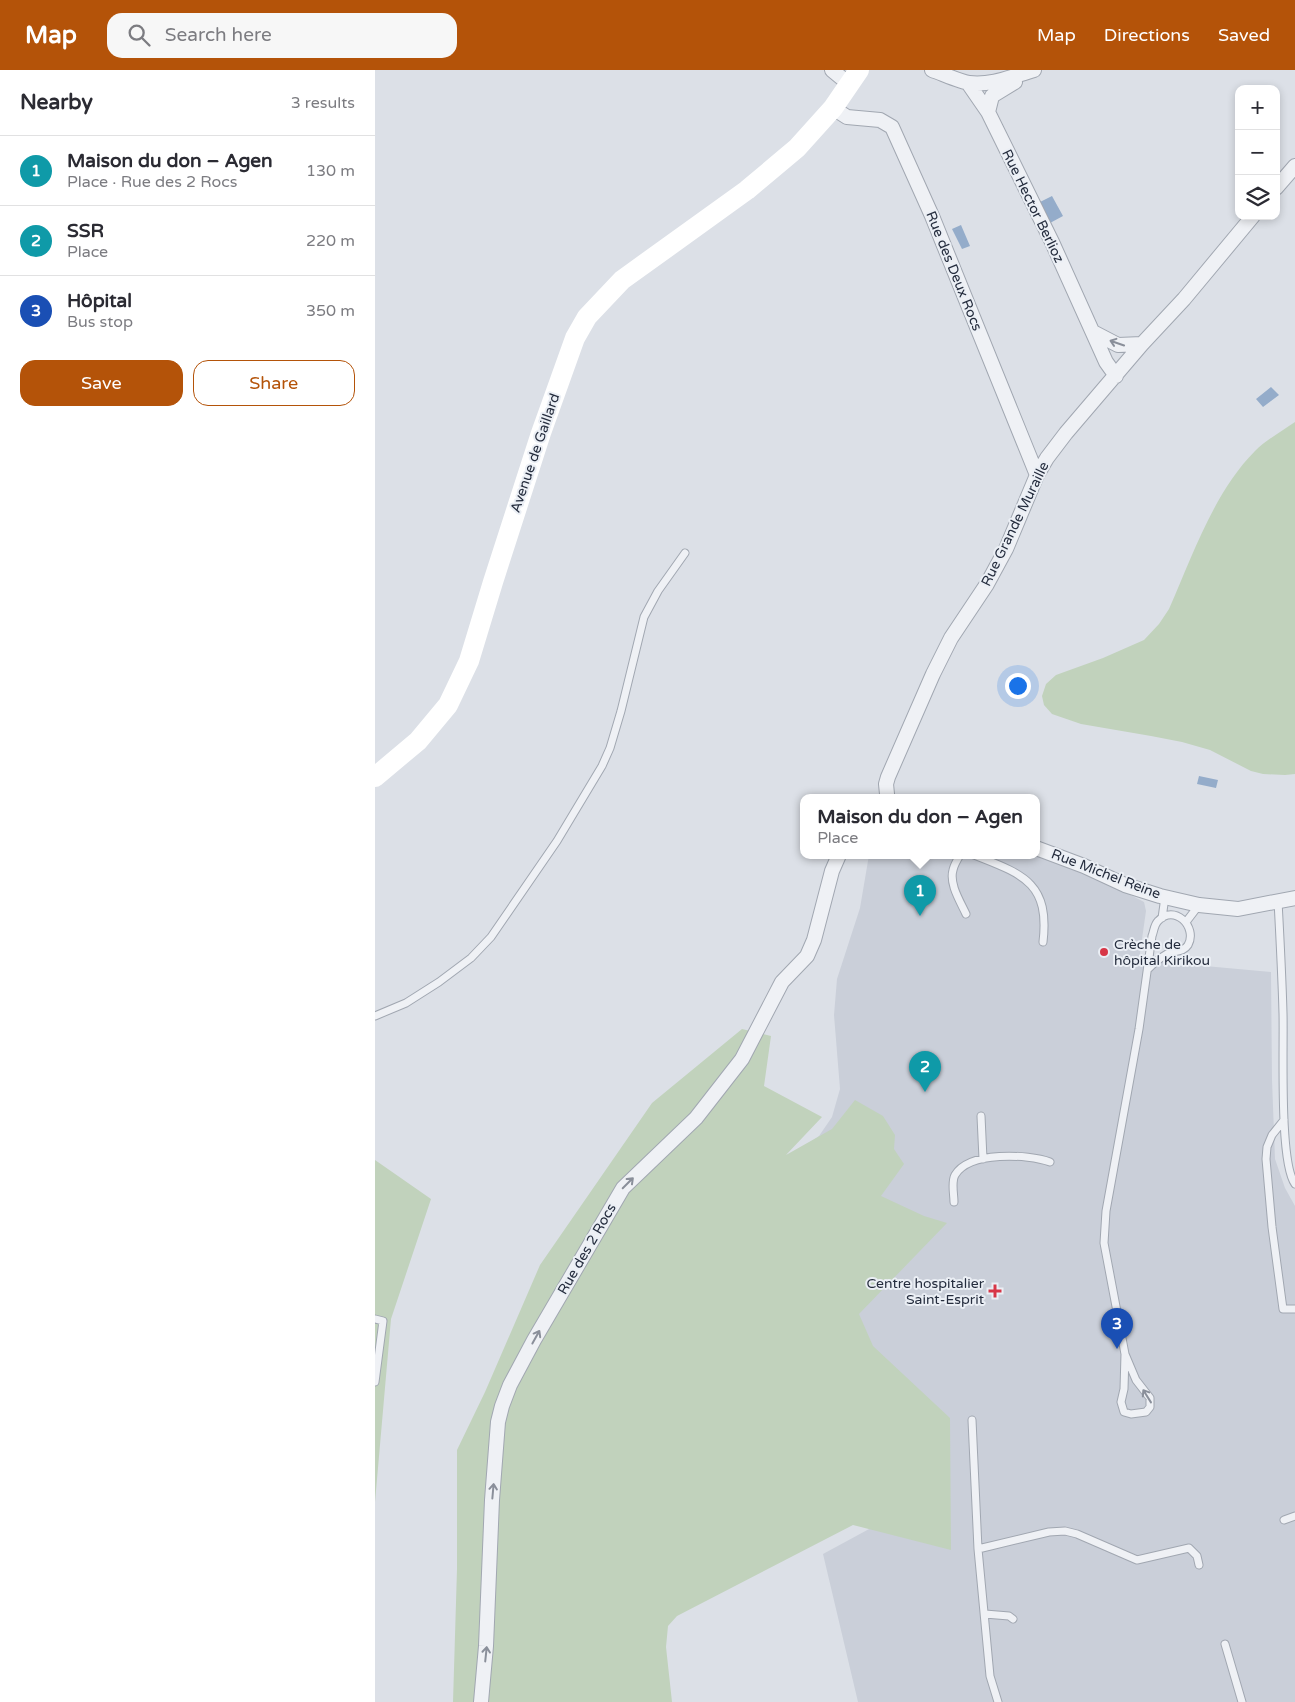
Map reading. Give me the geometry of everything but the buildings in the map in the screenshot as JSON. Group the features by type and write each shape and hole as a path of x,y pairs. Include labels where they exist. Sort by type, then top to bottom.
{"street":[{"path":"832,70 854,77"},
{"path":"933,70 968,83 982,84 1034,70"},
{"path":"988,112 993,96 1003,88 1038,70"},
{"name":"Avenue de Gaillard","path":"375,777 417,741 448,705 469,661 541,433 575,338 587,318 622,280 762,179 797,148 833,108 854,77"},
{"name":"Rue Hector Berlioz","path":"968,83 988,112 1052,242 1106,362 1116,376"},
{"name":"Rue des Deux Rocs","path":"833,108 847,117 880,120 892,126 932,216 1037,475"},
{"path":"1280,183 1295,166"},
{"name":"Rue Grande Muraille","path":"887,794 886,784 888,777 933,674 951,638 987,584 1006,549 1037,475 1047,458 1142,344 1184,299 1250,220"},
{"path":"1093,332 1118,345 1142,344"},
{"name":"Rue Michel Reine","path":"1040,850 1125,884 1165,897 1199,905 1238,908 1295,898"},
{"name":"Rue des 2 Rocs","path":"481,1702 487,1646 492,1500 499,1422 502,1406 510,1386 534,1340 623,1188 696,1118 742,1059 782,982 807,956 814,940 832,871 837,859"}],"lane":[{"path":"375,1016 406,1003 439,982 471,958 491,936 557,841 602,766 610,748 644,617 658,591 685,553"},
{"path":"958,859 953,868 953,885 966,914"},
{"path":"984,859 1013,870 1027,879 1035,888 1043,910 1043,942"},
{"path":"1162,918 1165,897"},
{"path":"1278,901 1283,1012 1284,1120 1288,1160 1295,1184"},
{"path":"1186,922 1199,905"},
{"path":"1125,1354 1136,1380 1150,1398 1151,1408 1146,1412 1128,1414 1124,1412 1122,1407 1125,1354 1103,1235 1155,926 1162,918 1170,915 1182,918 1186,922 1189,935 1188,944 1183,949 1160,958 1148,969"},
{"path":"981,1116 983,1159"},
{"path":"1284,1120 1272,1135 1267,1146 1266,1159 1272,1227 1283,1309 1295,1309"},
{"path":"954,1202 953,1181 956,1174 967,1165 996,1156 1041,1158 1050,1162"},
{"path":"375,1319 383,1321 375,1382"},
{"path":"973,1420 978,1549 991,1676 998,1702"},
{"path":"1284,1520 1295,1516"},
{"path":"978,1549 1049,1532 1065,1531 1077,1534 1137,1560 1189,1548 1197,1556 1199,1565"},
{"path":"985,1614 1009,1616 1013,1619"},
{"path":"1225,1644 1242,1702"}],"shaded area":[{"name":"Centre hospitalier Saint-Esprit","path":"1040,857 1102,880 1144,902 1146,911 1139,960 1271,972 1275,1159 1285,1188 1295,1206 1295,1702 858,1702 823,1554 882,1522 744,1189 819,1136 832,1117 840,1089 834,1015 837,979 860,908 868,859 1040,859"}],"green space":[{"path":"1295,422 1295,774 1263,774 1251,771 1210,750 1182,742 1081,724 1052,714 1044,705 1042,696 1046,684 1056,675 1103,658 1144,640 1159,624 1169,609 1205,526 1227,486 1240,467 1255,451"},
{"path":"742,1029 771,1036 764,1086 822,1117 786,1155 832,1129 855,1100 883,1116 895,1135 894,1149 904,1164 881,1196 924,1216 947,1223 859,1314 873,1346 950,1418 951,1550 853,1525 677,1616 668,1626 666,1647 672,1702 453,1702 457,1569 457,1450 485,1392 540,1265 652,1103"},
{"path":"375,1160 431,1199 391,1319 375,1502"}],"water":[{"path":"1052,196 1063,216 1050,223 1040,202"},
{"path":"961,225 970,246 962,249 952,229"},
{"path":"1271,387 1279,395 1263,407 1256,399"},
{"path":"1199,776 1218,780 1216,788 1197,784"}],"place":[{"name":"Maison du don – Agen","path":"920,916"},
{"name":"Crèche de hôpital Kirikou","path":"1104,952"},
{"name":"SSR","path":"925,1092"},
{"name":"Centre hospitalier Saint-Esprit","path":"995,1291"},
{"name":"Hôpital","path":"1117,1349"}]}
